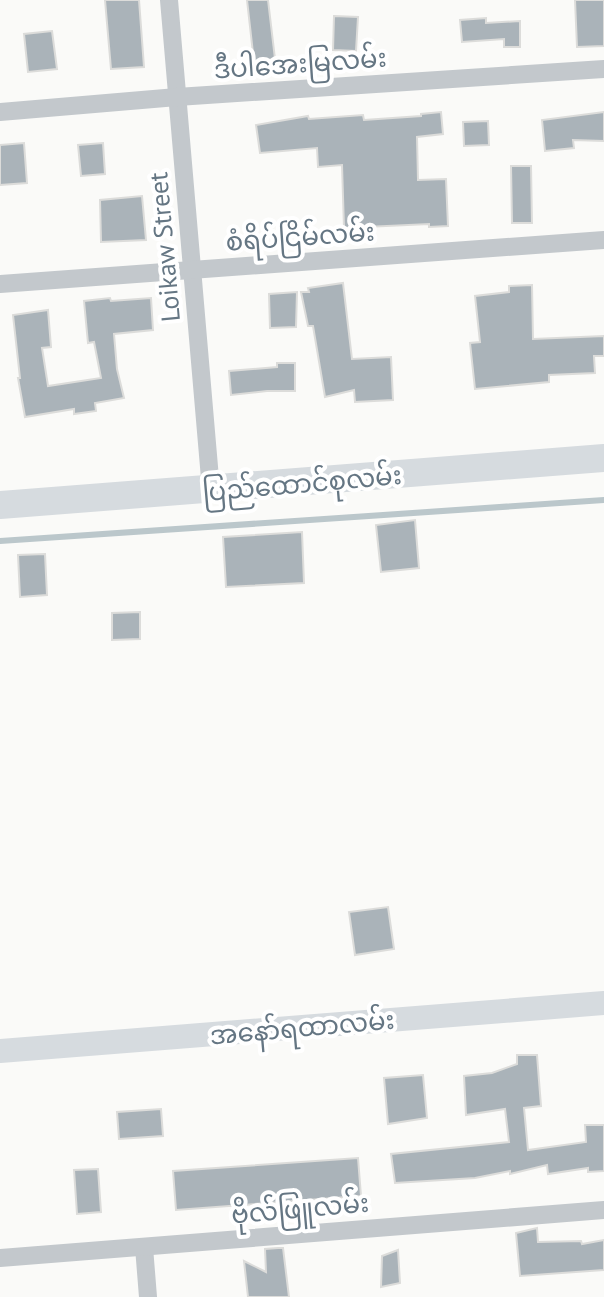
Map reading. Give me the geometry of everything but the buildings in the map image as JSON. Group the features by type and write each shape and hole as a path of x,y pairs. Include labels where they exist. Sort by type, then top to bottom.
{"main road":[{"name":"ပြည်ထောင်စုလမ်း","path":"0,505 604,458"},
{"name":"အနော်ရထာလမ်း","path":"0,1051 604,1003"}],"street":[{"name":"Loikaw Street","path":"169,0 211,490"},
{"name":"ဒီပါအေးမြလမ်း","path":"0,112 604,69"},
{"name":"စံရိပ်ငြိမ်လမ်း","path":"0,284 604,240"},
{"name":"ဗိုလ်ဖြူလမ်း","path":"0,1258 604,1210"},
{"path":"144,1247 148,1297"}],"waterway":[{"path":"0,541 604,500"}]}
